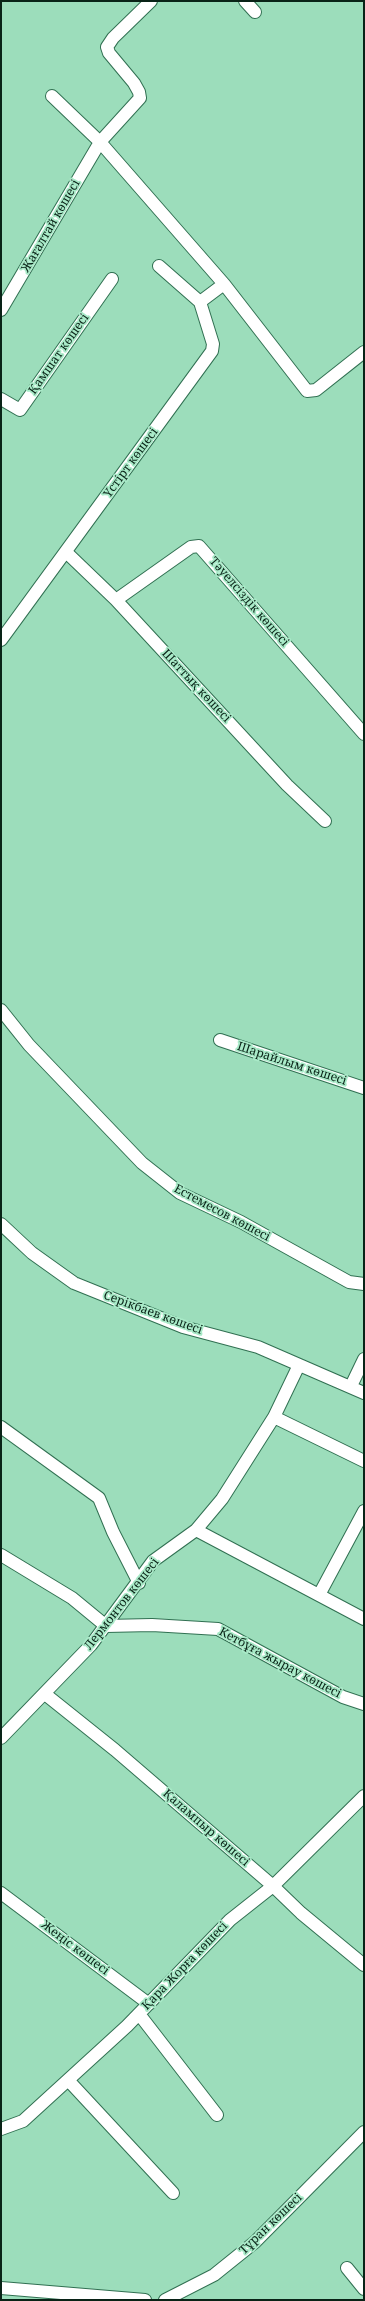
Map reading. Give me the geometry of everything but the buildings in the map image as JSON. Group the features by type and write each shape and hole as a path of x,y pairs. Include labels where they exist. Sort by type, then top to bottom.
{"street":[{"name":"Жағалтай көшесі","path":"1,310 100,142 140,98 139,92 134,83 109,53 107,47 113,38 151,1"},
{"path":"245,1 255,12"},
{"path":"52,96 100,142 224,284 307,391 316,390 364,352"},
{"path":"159,266 200,302 224,284"},
{"name":"Қамшат көшесі","path":"1,399 20,410 112,279"},
{"name":"Үстірт көшесі","path":"1,640 212,351 213,344 200,302"},
{"name":"Тәуелсіздік көшесі","path":"116,600 191,547 199,546 364,734"},
{"name":"Шаттық көшесі","path":"66,552 116,600 287,785 325,821"},
{"name":"Естемесов көшесі","path":"1,1010 29,1045 142,1163 180,1193 241,1222 349,1282 364,1284"},
{"name":"Шарайлым көшесі","path":"220,1040 364,1088"},
{"name":"Серікбаев көшесі","path":"1,1224 32,1253 74,1283 184,1327 258,1347 351,1386 364,1393"},
{"path":"351,1386 364,1359"},
{"name":"Лермонтов көшесі","path":"1,1738 45,1694 106,1626 139,1583 153,1561 196,1530 222,1499 274,1417 300,1365"},
{"path":"274,1417 364,1461"},
{"path":"1,1426 99,1498 113,1532 139,1583"},
{"path":"319,1595 364,1511"},
{"path":"196,1530 364,1619"},
{"path":"1,1555 72,1598 106,1626"},
{"name":"Кетбұға жырау көшесі","path":"106,1626 152,1625 218,1629 343,1697 364,1704"},
{"name":"Қалампыр көшесі","path":"45,1694 115,1750 273,1886 301,1913 364,1965"},
{"name":"Қара Жорға көшесі","path":"1,2129 23,2120 140,2014 230,1920 273,1886 364,1796"},
{"name":"Жеңіс көшесі","path":"1,1893 149,2004"},
{"path":"140,2014 217,2115"},
{"path":"68,2080 173,2193"},
{"name":"Тұран көшесі","path":"165,2300 214,2275 255,2242 364,2132"},
{"path":"347,2268 364,2289"},
{"path":"1,2288 145,2300"}]}
